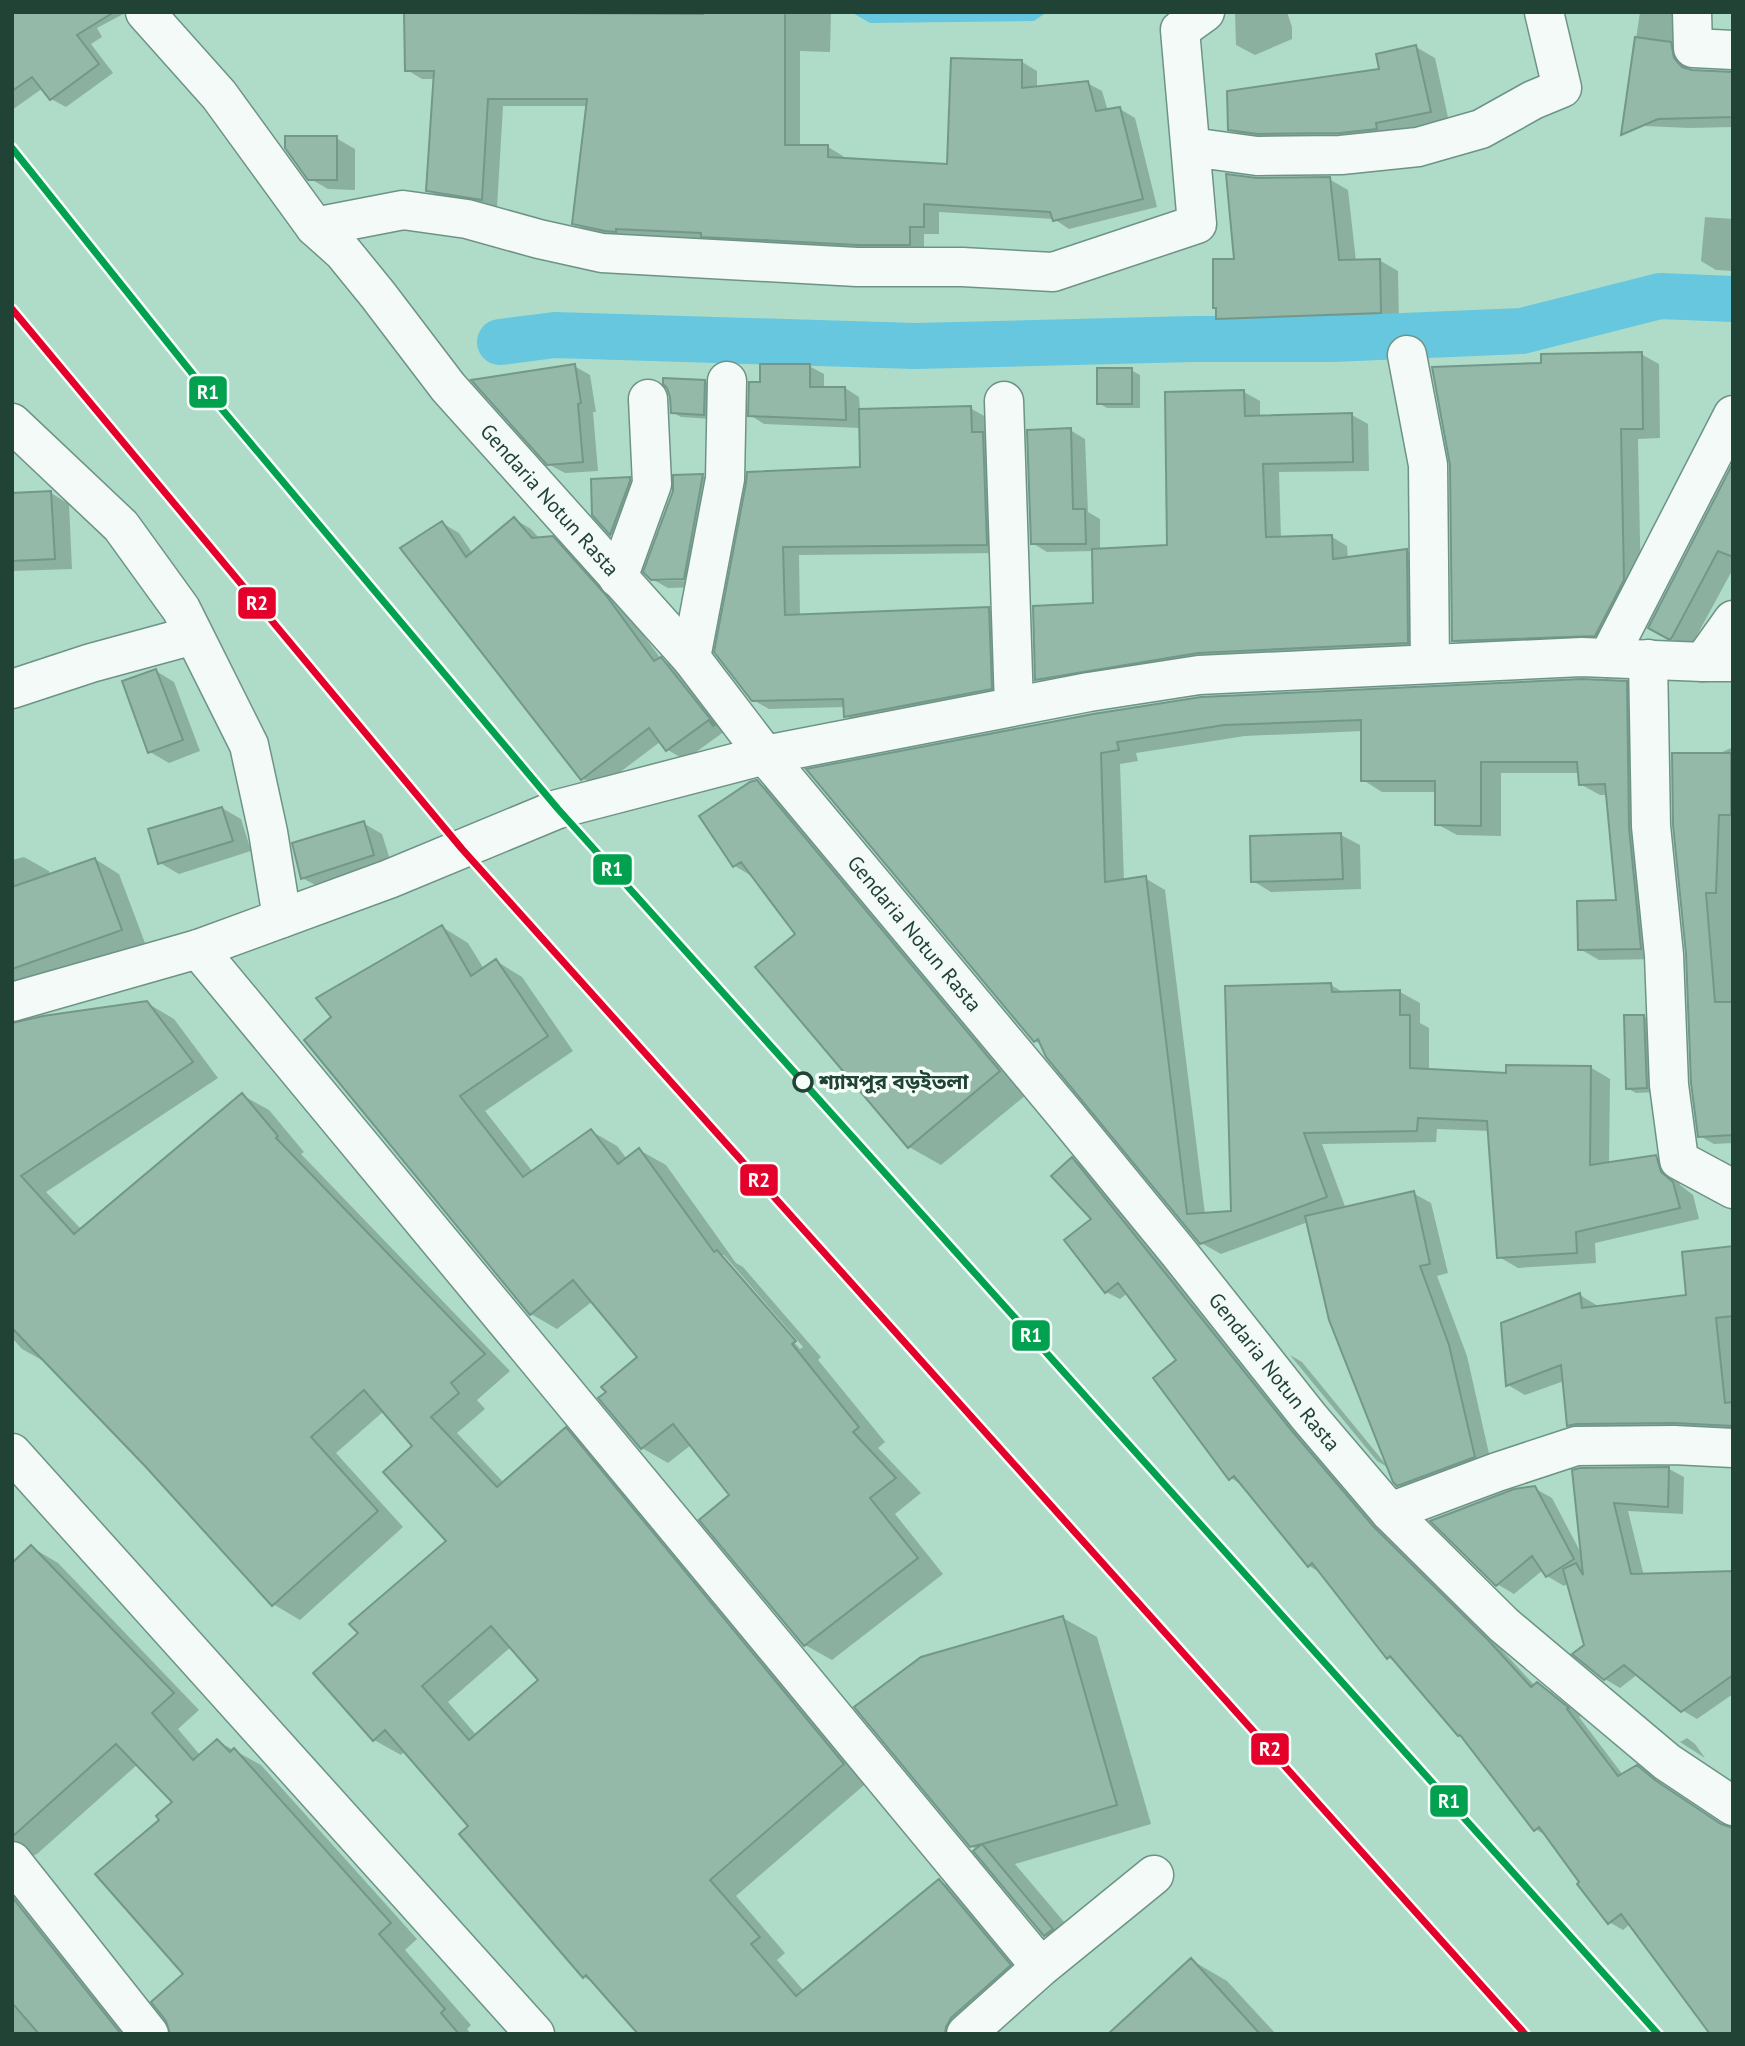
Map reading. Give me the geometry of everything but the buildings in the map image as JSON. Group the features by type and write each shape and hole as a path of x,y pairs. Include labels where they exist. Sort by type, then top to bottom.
{"street":[{"name":"Gendaria Notun Rasta","path":"145,12 219,95 315,227 343,252 448,387 691,658 765,755 1065,1114 1308,1417 1390,1513 1504,1625 1667,1762 1733,1806"},
{"path":"315,227 403,210 467,219 602,253 858,267 962,267 1053,272 1197,224 1180,30 1205,12"},
{"path":"1191,147 1257,156 1341,155 1418,147 1481,129 1533,100 1562,88 1544,12"},
{"path":"1692,12 1693,48 1733,50"},
{"path":"1407,355 1429,465 1430,664"},
{"path":"691,658 725,479 727,381"},
{"path":"618,578 652,484 648,399"},
{"path":"1004,401 1014,706"},
{"path":"1608,658 1733,415"},
{"path":"12,423 121,526 181,609 249,745 268,832 282,918"},
{"path":"12,1002 198,949 389,879 558,809 765,755 1089,692 1199,675 1582,657 1718,662 1733,620"},
{"path":"12,689 91,663 194,635"},
{"path":"1648,659 1651,826 1664,955 1669,1085 1679,1160 1733,1189"},
{"path":"198,949 1041,1967"},
{"path":"1390,1513 1497,1472 1576,1446 1674,1445 1733,1448"},
{"path":"12,1453 535,2034"},
{"path":"12,1861 149,2034"},
{"path":"966,2034 1041,1967 1154,1875"}],"water":[{"path":"851,12 1047,12 1034,21 870,23"}],"waterway":[{"path":"500,342 555,335 915,346 1192,339 1332,339 1522,331 1660,296 1733,299"}],"transit line":[{"name":"R1","path":"12,148 199,382 558,809 1658,2034"},
{"name":"R2","path":"12,309 462,849 1525,2034"}],"place":[{"name":"শ্যামপুর বড়ইতলা","path":"803,1082"}]}
